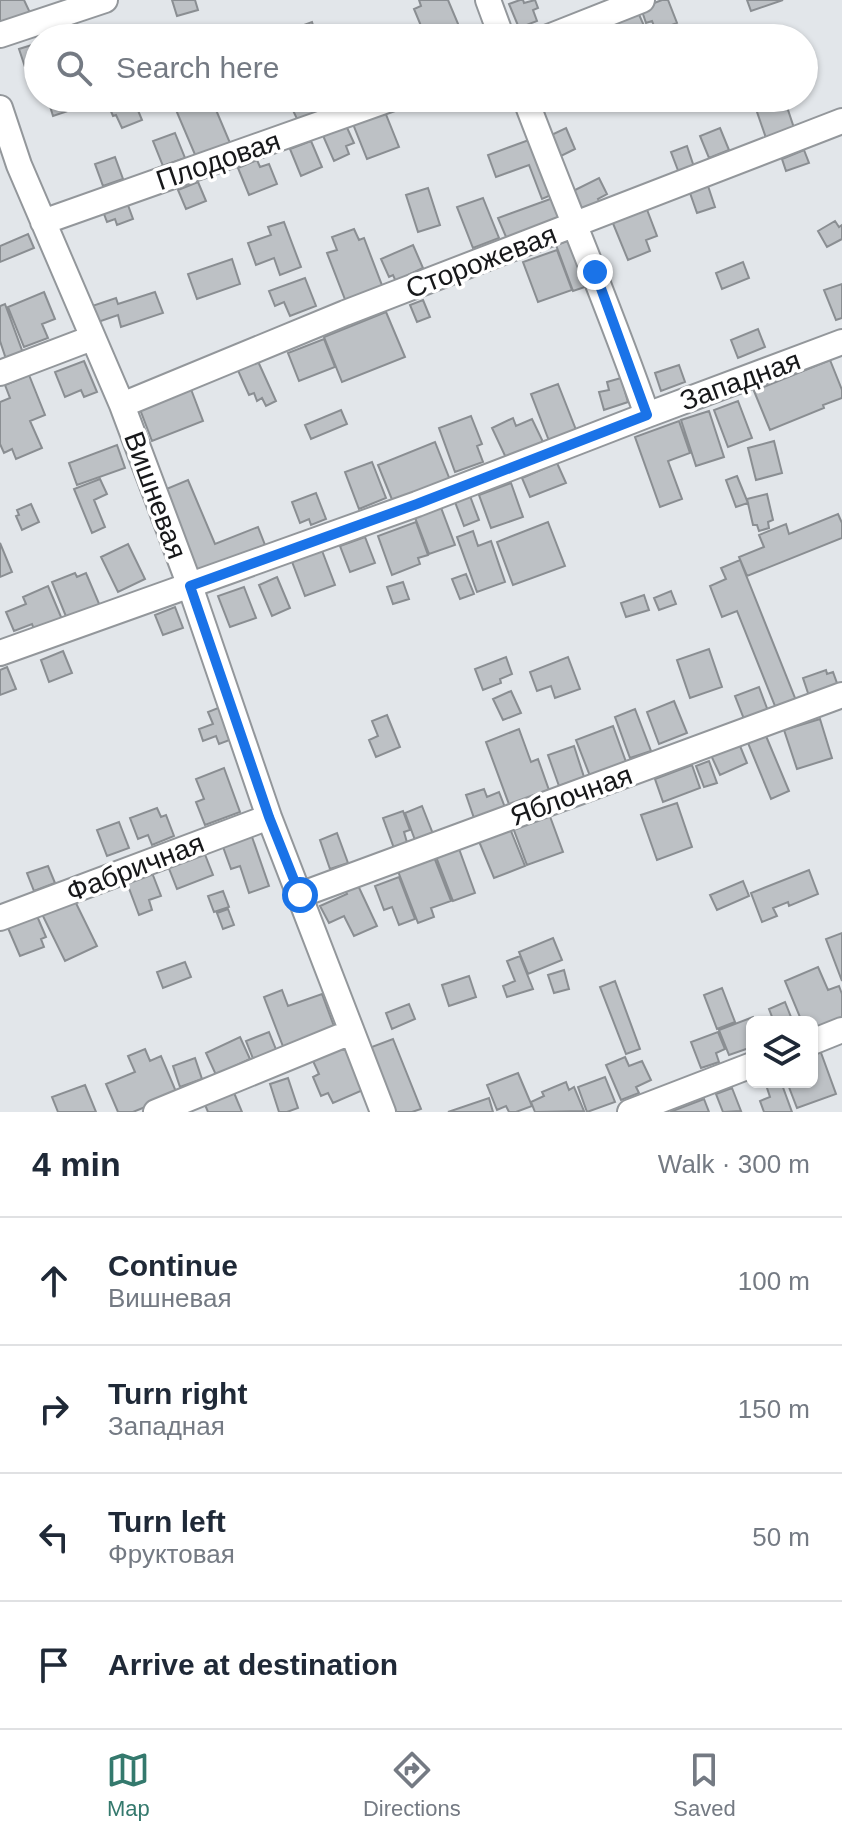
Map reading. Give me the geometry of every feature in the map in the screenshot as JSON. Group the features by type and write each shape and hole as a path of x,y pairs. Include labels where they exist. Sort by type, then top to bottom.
{"street":[{"path":"33,24 105,0"},
{"path":"488,0 497,24"},
{"path":"581,24 642,0"},
{"path":"0,35 24,27"},
{"name":"Вишневая","path":"0,108 19,165 122,405 190,586 269,817 383,1112"},
{"name":"Плодовая","path":"43,222 353,112"},
{"path":"530,112 595,272 647,415"},
{"name":"Сторожевая","path":"122,405 345,313 842,121"},
{"path":"0,373 92,338"},
{"name":"Западная","path":"190,586 431,499 842,342"},
{"path":"0,653 190,586"},
{"name":"Яблочная","path":"300,895 842,695"},
{"name":"Фабричная","path":"0,918 269,817"},
{"path":"818,1040 842,1030"},
{"path":"156,1112 351,1032"},
{"path":"630,1112 746,1067"}],"building":[{"path":"0,0 24,0 32,17 0,31"},
{"path":"172,0 195,0 198,10 177,16"},
{"path":"419,0 448,0 458,24 420,24 414,9 421,6"},
{"path":"535,0 538,8 533,10 537,21 517,24 509,4"},
{"path":"668,0 677,23 646,23 641,8"},
{"path":"747,0 783,0 751,11"},
{"path":"637,10 643,24 619,24 616,18"},
{"path":"24,47 24,64 19,49"},
{"path":"111,112 139,112 142,120 122,128 116,115 113,116"},
{"path":"177,112 217,112 230,143 196,157"},
{"path":"294,112 315,114 298,121"},
{"path":"370,112 385,112 399,147 367,159 351,119"},
{"path":"757,112 789,112 794,128 766,138"},
{"path":"344,121 354,143 346,146 349,154 334,161 321,131"},
{"path":"566,128 575,149 555,159 545,138"},
{"path":"720,128 729,150 709,158 700,136"},
{"path":"175,133 185,158 163,166 153,141"},
{"path":"537,137 558,192 542,199 529,165 496,177 488,155"},
{"path":"311,141 322,167 301,176 290,149"},
{"path":"687,146 694,167 679,173 671,152"},
{"path":"804,150 809,163 786,171 782,159"},
{"path":"115,157 123,179 103,186 95,164"},
{"path":"257,160 260,167 269,164 277,184 249,195 238,168"},
{"path":"599,178 607,194 598,199 601,205 582,214 571,192"},
{"path":"198,182 206,201 186,209 178,190"},
{"path":"708,186 715,207 697,213 690,193"},
{"path":"428,188 440,225 418,232 406,195"},
{"path":"125,197 133,219 117,225 115,219 107,222 101,206"},
{"path":"483,198 499,238 473,248 457,207"},
{"path":"553,198 563,224 509,244 498,218"},
{"path":"646,207 657,236 646,240 650,251 628,260 612,221"},
{"path":"835,221 839,227 842,225 842,239 827,247 818,231"},
{"path":"284,222 301,267 280,275 274,258 256,265 248,243 271,235 268,227"},
{"path":"354,229 359,240 364,238 383,288 346,302 327,253 337,250 332,237"},
{"path":"28,234 34,248 0,262 0,246"},
{"path":"573,239 591,285 573,291 556,245"},
{"path":"413,245 423,268 408,275 410,279 397,284 393,275 389,277 381,259"},
{"path":"557,250 572,290 538,302 523,262"},
{"path":"232,259 240,284 197,299 188,274"},
{"path":"743,262 749,278 722,289 716,273"},
{"path":"305,278 316,306 290,316 284,302 275,306 269,291"},
{"path":"842,284 842,318 836,320 824,290"},
{"path":"44,292 55,319 42,324 48,338 24,347 8,307"},
{"path":"155,292 163,313 121,327 118,315 98,322 92,306 116,298 118,304"},
{"path":"423,300 430,317 417,322 410,305"},
{"path":"5,304 23,353 6,359 0,341 0,306"},
{"path":"386,312 405,357 342,382 324,337"},
{"path":"758,329 765,347 738,358 731,340"},
{"path":"324,339 335,367 299,381 288,353"},
{"path":"256,357 276,401 266,406 262,398 257,401 254,393 249,395 236,366"},
{"path":"830,360 842,390 842,398 770,430 754,391"},
{"path":"84,361 97,392 84,397 81,390 65,397 55,372"},
{"path":"679,365 685,382 661,391 655,373"},
{"path":"29,375 45,415 30,421 42,448 16,459 12,449 4,453 0,444 0,402 10,398 5,385"},
{"path":"621,378 628,402 604,410 599,392 609,390 607,382"},
{"path":"189,384 203,421 152,441 138,404"},
{"path":"558,384 578,435 551,446 531,394"},
{"path":"738,401 752,438 728,447 714,410"},
{"path":"341,410 347,424 311,439 305,425"},
{"path":"709,411 724,457 696,466 681,420"},
{"path":"471,416 482,444 477,446 483,462 455,472 439,428"},
{"path":"513,418 516,426 532,419 544,444 507,460 492,428"},
{"path":"679,421 690,453 668,461 682,499 660,507 635,437"},
{"path":"774,441 782,473 756,480 748,448"},
{"path":"435,442 450,480 393,502 378,465"},
{"path":"117,445 125,468 77,485 69,463"},
{"path":"372,462 386,498 359,509 345,472"},
{"path":"557,463 566,483 530,497 522,478"},
{"path":"737,476 748,503 736,507 726,480"},
{"path":"100,479 107,494 94,500 105,527 92,533 74,489"},
{"path":"188,480 215,544 258,527 265,545 198,572 164,490"},
{"path":"511,483 523,517 491,528 479,495"},
{"path":"316,493 326,519 311,525 309,519 300,523 292,502"},
{"path":"767,494 773,520 768,522 769,528 759,531 757,525 753,525 747,499"},
{"path":"470,496 479,520 464,526 455,502"},
{"path":"31,504 39,522 22,530 16,516 19,515 17,510"},
{"path":"440,505 455,545 429,554 414,515"},
{"path":"838,514 842,523 842,538 747,576 739,557 764,547 759,535 786,524 789,534"},
{"path":"416,522 428,555 418,558 420,564 392,575 378,536"},
{"path":"548,522 565,566 513,585 497,542"},
{"path":"473,531 478,546 491,541 505,582 477,592 457,537"},
{"path":"365,537 375,563 350,572 340,546"},
{"path":"0,543 12,572 0,577"},
{"path":"128,544 145,579 118,592 101,557"},
{"path":"321,548 335,585 305,596 291,559"},
{"path":"740,560 797,703 777,711 737,611 722,617 710,586 726,579 721,568"},
{"path":"75,573 77,577 86,573 100,606 67,619 52,582"},
{"path":"466,574 474,594 460,599 452,579"},
{"path":"277,577 290,608 272,616 259,585"},
{"path":"403,582 409,599 393,604 387,587"},
{"path":"48,586 64,624 36,635 32,624 14,631 6,612 26,604 23,597"},
{"path":"244,587 256,618 230,627 218,596"},
{"path":"671,591 676,604 659,610 654,598"},
{"path":"644,595 649,610 626,617 621,603"},
{"path":"175,607 183,628 163,635 155,615"},
{"path":"709,649 722,687 690,698 677,660"},
{"path":"63,651 72,673 49,682 41,660"},
{"path":"506,657 512,674 500,679 501,683 483,690 475,669"},
{"path":"568,657 580,689 555,698 551,686 537,691 530,672"},
{"path":"7,667 16,689 0,695 0,670"},
{"path":"826,670 827,674 833,672 838,686 809,696 803,678"},
{"path":"759,687 768,711 744,719 735,696"},
{"path":"511,691 521,713 503,720 493,699"},
{"path":"674,701 687,733 659,744 647,712"},
{"path":"223,706 235,738 219,744 216,736 203,741 199,729 213,724 208,712"},
{"path":"635,709 651,751 630,758 615,717"},
{"path":"387,715 400,747 376,757 369,740 378,736 372,721"},
{"path":"820,719 832,758 797,769 784,730"},
{"path":"613,726 626,762 590,776 576,740"},
{"path":"519,729 531,762 538,759 550,793 510,807 486,742"},
{"path":"766,736 789,791 771,799 748,743"},
{"path":"738,741 747,763 720,775 710,753"},
{"path":"574,746 584,777 559,786 548,755"},
{"path":"709,761 717,783 704,787 696,766"},
{"path":"692,765 700,788 663,802 655,779"},
{"path":"224,768 240,812 205,825 196,802 204,799 196,779"},
{"path":"484,789 487,797 499,792 506,810 475,821 466,795"},
{"path":"677,803 692,847 657,860 641,815"},
{"path":"422,806 433,834 415,840 405,813"},
{"path":"157,808 161,817 166,815 174,836 152,845 148,835 138,839 130,818"},
{"path":"403,811 410,830 404,832 408,846 395,851 383,818"},
{"path":"548,811 563,852 527,865 512,825"},
{"path":"119,822 129,848 107,856 97,830"},
{"path":"509,826 525,866 494,878 478,839"},
{"path":"337,833 348,863 330,869 320,840"},
{"path":"251,834 269,886 249,893 240,866 231,869 222,844"},
{"path":"458,846 475,893 453,901 435,854"},
{"path":"204,852 213,875 177,889 168,866"},
{"path":"432,852 451,901 431,908 434,917 418,923 396,866"},
{"path":"149,865 161,896 149,900 152,910 139,915 124,875"},
{"path":"48,866 55,883 34,891 27,873"},
{"path":"809,870 818,894 789,906 788,902 773,908 777,916 762,922 751,893"},
{"path":"399,877 415,919 399,925 392,907 384,910 375,886"},
{"path":"355,879 377,926 354,936 344,916 329,923 320,906 347,894 343,885"},
{"path":"743,881 749,896 717,910 710,895"},
{"path":"223,891 229,907 214,912 208,896"},
{"path":"72,895 97,946 65,961 40,910"},
{"path":"228,909 234,925 223,929 217,913"},
{"path":"37,916 46,937 41,939 44,947 20,956 8,928"},
{"path":"842,933 842,981 826,939"},
{"path":"553,938 562,960 528,974 519,952"},
{"path":"520,956 533,989 507,997 503,986 515,981 507,961"},
{"path":"185,962 191,977 163,988 157,972"},
{"path":"818,967 828,990 839,986 842,1022 818,1032 818,1016 800,1016 785,981"},
{"path":"564,970 569,989 554,993 548,975"},
{"path":"469,976 476,997 449,1006 442,985"},
{"path":"615,981 640,1049 626,1054 600,987"},
{"path":"722,988 735,1022 717,1029 704,995"},
{"path":"282,990 288,1006 322,994 335,1029 284,1049 264,997"},
{"path":"785,1002 791,1016 772,1016 769,1009"},
{"path":"409,1004 415,1019 392,1029 386,1013"},
{"path":"746,1020 746,1049 729,1055 719,1030"},
{"path":"269,1032 277,1052 254,1061 246,1041"},
{"path":"718,1032 725,1049 716,1053 719,1062 701,1068 691,1042"},
{"path":"240,1037 250,1059 216,1075 206,1053"},
{"path":"393,1039 421,1109 412,1112 395,1112 369,1048"},
{"path":"345,1047 363,1090 333,1103 328,1093 321,1096 313,1077 319,1074 313,1061"},
{"path":"145,1049 150,1061 161,1056 177,1094 133,1112 118,1112 106,1084 135,1072 128,1056"},
{"path":"818,1051 836,1094 797,1108 789,1088 818,1088"},
{"path":"625,1057 629,1066 642,1061 651,1080 636,1087 639,1093 621,1100 606,1065"},
{"path":"195,1058 202,1079 180,1087 173,1066"},
{"path":"518,1073 532,1106 516,1112 509,1112 506,1106 497,1110 487,1085"},
{"path":"605,1077 615,1102 587,1112 578,1087"},
{"path":"288,1078 298,1108 279,1112 270,1084"},
{"path":"566,1082 569,1090 574,1087 584,1111 535,1112 531,1102 544,1096 542,1092"},
{"path":"85,1085 96,1112 58,1112 52,1097"},
{"path":"232,1088 242,1112 208,1112 203,1100"},
{"path":"732,1088 741,1111 723,1112 716,1094"},
{"path":"767,1088 783,1088 792,1112 764,1112 760,1101 770,1097"},
{"path":"489,1098 493,1112 448,1112"},
{"path":"704,1099 709,1112 670,1112"}],"route":[{"path":"300,895 269,817 190,586 417,504 647,415 595,272"}]}
